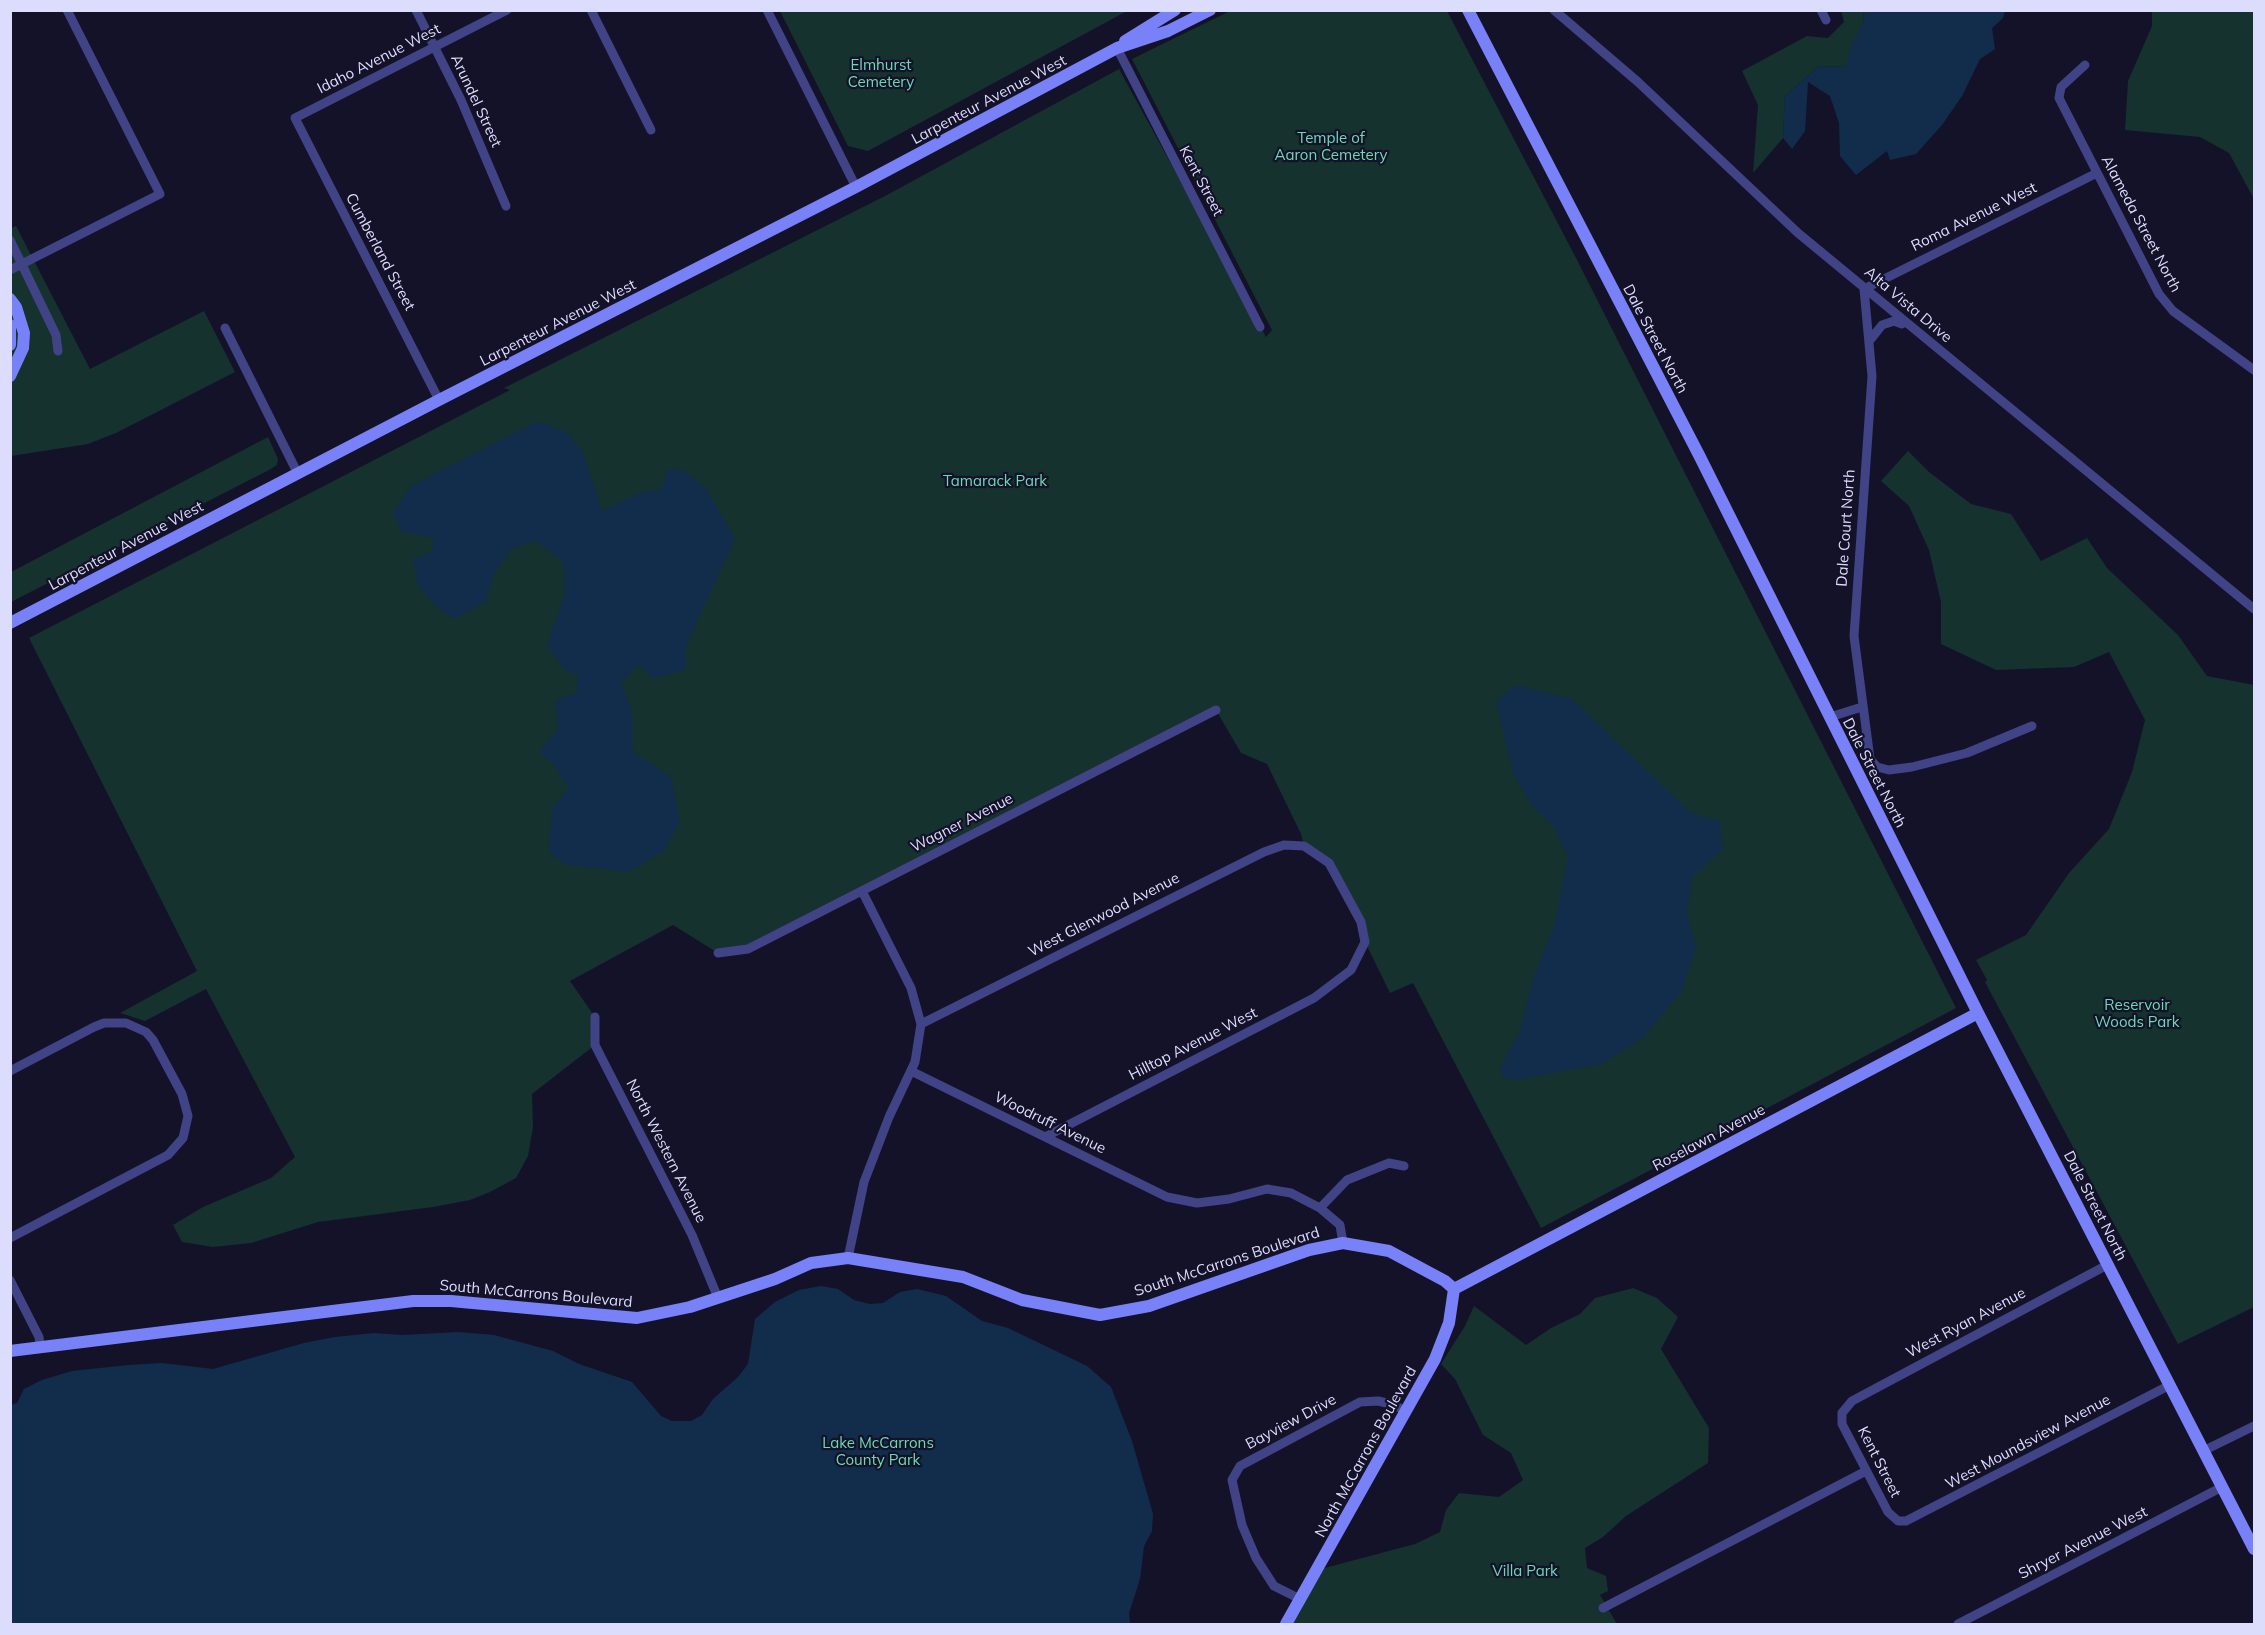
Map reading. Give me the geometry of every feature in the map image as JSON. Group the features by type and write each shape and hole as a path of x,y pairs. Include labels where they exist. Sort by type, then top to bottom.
{"main road":[{"name":"Larpenteur Avenue West","path":"1117,48 1132,35 1175,10"},
{"name":"Larpenteur Avenue West","path":"10,623 439,399 856,188 1117,48 1168,31 1210,10"},
{"name":"Dale Street North","path":"1468,10 1699,455 1978,1013 2254,1549"},
{"path":"10,299 16,307 24,333 23,348 10,376"},
{"path":"10,325 10,345"},
{"name":"Roselawn Avenue","path":"1454,1288 1978,1013"},
{"name":"South McCarrons Boulevard","path":"10,1351 413,1301 451,1301 637,1318 672,1312 718,1298 812,1263 848,1258 963,1277 1023,1300 1100,1315 1149,1306 1309,1250 1343,1243 1389,1251 1446,1281 1454,1288"},
{"name":"North McCarrons Boulevard","path":"1286,1624 1406,1412 1444,1339 1454,1288"}],"street":[{"path":"10,270 160,194 67,10"},
{"name":"Arundel Street","path":"416,10 466,110 506,206"},
{"name":"Idaho Avenue West","path":"295,118 507,10"},
{"path":"591,10 651,130"},
{"path":"767,10 856,188"},
{"name":"Alta Vista Drive","path":"1554,10 1638,82 1798,233 2254,609"},
{"path":"1821,10 1826,20"},
{"name":"Kent Street","path":"1117,48 1260,327"},
{"name":"Alameda Street North","path":"2085,65 2061,87 2060,98 2165,303 2254,370"},
{"name":"Cumberland Street","path":"295,118 439,399"},
{"name":"Roma Avenue West","path":"1864,289 2097,173"},
{"path":"10,240 56,334 58,351"},
{"name":"Dale Court North","path":"1864,289 1872,376 1854,636 1870,759 1877,767 1889,770 1940,761 1990,745 2032,726"},
{"path":"1870,342 1882,325 1894,321 1911,327"},
{"path":"225,328 298,474"},
{"path":"1830,717 1862,708"},
{"name":"Wagner Avenue","path":"718,953 748,949 1216,710"},
{"name":"West Glenwood Avenue","path":"921,1024 1264,852 1284,845 1304,846 1329,863 1361,922 1365,942 1351,970"},
{"path":"848,1258 855,1213 875,1150 915,1062 921,1024 911,988 862,891"},
{"name":"Hilltop Avenue West","path":"1045,1137 1314,999 1351,970"},
{"name":"North Western Avenue","path":"595,1017 595,1045 692,1235 718,1298"},
{"path":"10,1071 94,1027 104,1023 126,1023 146,1032 159,1048 182,1094 188,1116 183,1138 176,1148 162,1159 10,1238"},
{"name":"Woodruff Avenue","path":"911,1071 1157,1193 1182,1201 1213,1203 1267,1189 1291,1193 1320,1208 1340,1226 1343,1243"},
{"path":"1320,1208 1347,1180 1389,1163 1404,1166"},
{"name":"West Ryan Avenue","path":"1842,1413 1852,1401 2109,1264"},
{"path":"10,1280 39,1337 40,1346"},
{"name":"West Moundsview Avenue","path":"1898,1521 1912,1520 2169,1385"},
{"name":"Bayview Drive","path":"1300,1599 1274,1586 1256,1557 1242,1525 1232,1480 1240,1466 1360,1402 1378,1401 1395,1405 1406,1412"},
{"name":"Kent Street","path":"1842,1413 1842,1424 1866,1471 1888,1512 1898,1521"},
{"path":"2204,1451 2254,1426"},
{"path":"1604,1608 1866,1471"},
{"name":"Shryer Avenue West","path":"1958,1624 2222,1487"}],"green space":[{"name":"Elmhurst Cemetery","path":"780,11 1127,11 868,151 848,146"},
{"name":"Tamarack Park","path":"1230,11 1447,11 1575,256 1956,1008 1541,1228 1413,983 1390,993 1365,942 1361,922 1329,863 1304,846 1301,834 1267,764 1241,753 1216,710 748,949 718,953 673,925 570,981 595,1017 595,1045 532,1094 533,1127 528,1156 516,1178 490,1192 470,1200 433,1207 318,1222 251,1243 213,1247 182,1242 173,1225 203,1207 271,1178 295,1157 206,989 145,1021 120,1013 197,971 29,638 510,390 504,388 885,196 1119,69 1266,337 1272,330 1132,59"},
{"path":"1841,11 1863,11 1864,22 1846,67 1819,66 1785,96 1783,138 1753,173 1758,105 1742,71 1807,36 1828,38 1844,22"},
{"path":"2152,11 2254,11 2254,199 2229,153 2200,137 2125,130 2128,81 2152,26"},
{"path":"16,226 90,369 204,311 235,372 116,433 88,444 11,456 11,228"},
{"path":"268,437 278,459 277,465 11,602 11,572"},
{"name":"Reservoir Woods Park","path":"1908,451 1929,472 1971,504 2011,514 2041,561 2087,538 2107,568 2178,635 2207,676 2254,685 2254,1307 2178,1344 1985,982 1987,980 1976,960 2026,935 2069,873 2109,829 2132,772 2145,720 2109,652 2074,667 1996,670 1941,644 1941,602 1929,550 1909,506 1881,481"},
{"name":"Villa Park","path":"1633,1288 1657,1298 1678,1317 1661,1349 1709,1428 1708,1463 1626,1516 1603,1537 1585,1548 1587,1568 1606,1576 1608,1591 1600,1595 1617,1624 1286,1624 1317,1570 1415,1544 1440,1532 1446,1510 1459,1493 1499,1497 1523,1480 1511,1453 1483,1435 1455,1379 1441,1364 1465,1326 1474,1306 1526,1345 1551,1328 1580,1314 1595,1298"}],"water":[{"path":"1863,11 2005,11 2003,18 1992,28 1995,49 1980,59 1962,96 1942,125 1916,154 1890,160 1887,151 1856,175 1840,156 1839,123 1830,96 1808,82 1805,131 1792,149 1783,138 1784,113 1785,96 1819,66 1846,67 1852,43 1864,22"},
{"path":"538,421 568,433 583,453 602,511 645,491 661,490 668,469 683,470 706,488 735,539 686,645 686,669 654,679 638,665 621,683 632,713 633,752 671,777 680,822 664,851 628,872 564,864 549,851 552,809 569,788 554,765 539,752 558,728 555,701 577,692 578,676 564,669 547,644 565,594 563,562 537,541 512,548 494,573 486,602 454,619 436,607 417,583 413,559 432,552 433,538 401,531 393,512 411,486"},
{"path":"1517,685 1572,699 1691,813 1720,821 1723,849 1692,877 1687,914 1696,947 1682,990 1643,1038 1601,1064 1516,1080 1502,1077 1501,1066 1520,1031 1533,979 1555,923 1568,857 1554,827 1533,807 1513,773 1496,701"},
{"name":"Lake McCarrons County Park","path":"821,1286 838,1289 854,1300 870,1304 883,1303 900,1292 917,1289 946,1296 982,1321 1008,1328 1087,1366 1111,1387 1132,1441 1153,1514 1152,1531 1144,1546 1140,1579 1129,1613 1130,1624 11,1624 11,1405 17,1403 24,1389 42,1380 72,1371 128,1365 162,1363 213,1369 304,1343 335,1337 374,1333 402,1335 459,1332 494,1335 553,1351 579,1364 632,1382 661,1416 672,1421 691,1421 702,1415 713,1399 738,1377 748,1364 755,1319 775,1302 799,1290"}],"park label":[{"name":"Temple of Aaron Cemetery","path":"1331,146"}]}
